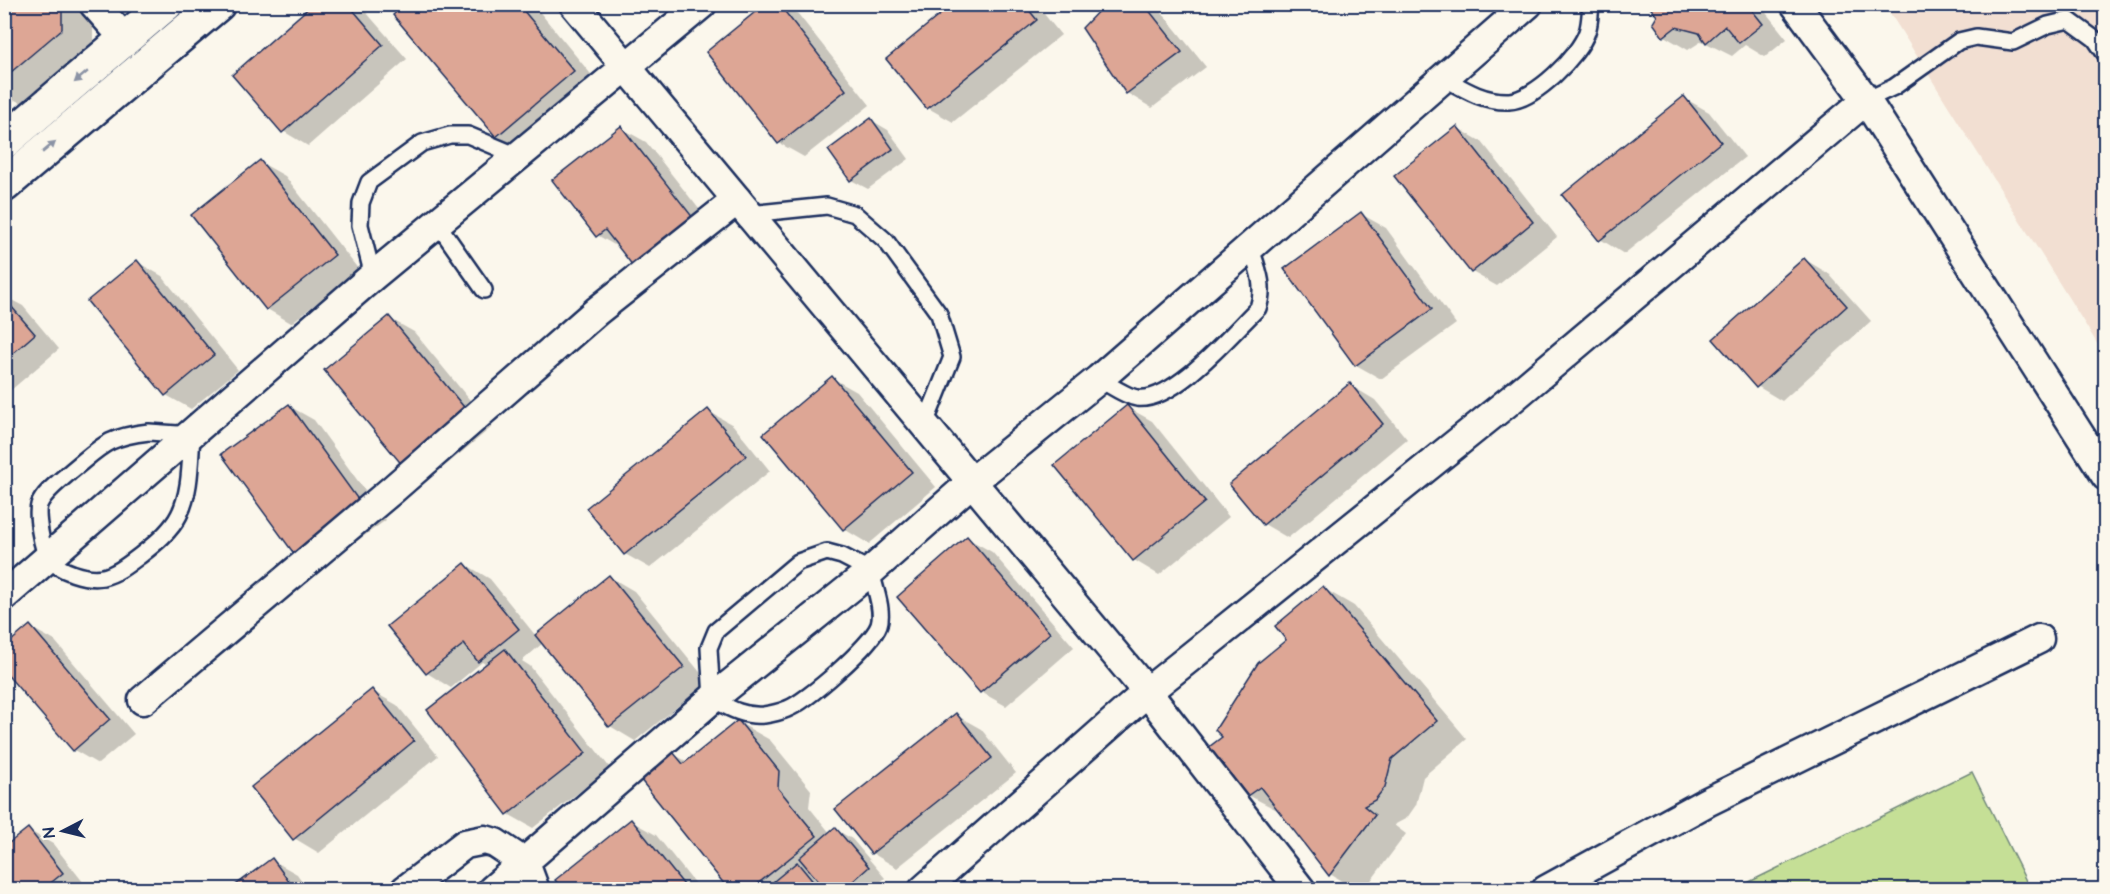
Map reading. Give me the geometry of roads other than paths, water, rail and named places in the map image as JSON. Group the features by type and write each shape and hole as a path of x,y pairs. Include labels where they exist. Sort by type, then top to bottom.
{"highway":[{"path":"4,142 166,4"},
{"path":"4,185 218,4"}],"street":[{"path":"94,4 125,39"},
{"path":"574,4 1147,692 1301,890"},
{"path":"4,596 374,276 702,4"},
{"path":"492,890 712,699 871,571 973,481 1099,379 1528,4"},
{"path":"1795,4 1866,100 2106,476"},
{"path":"923,890 1147,692 1513,398 1866,100"},
{"path":"143,700 392,490 597,311 743,207"},
{"path":"1546,890 1707,802 2038,639"},
{"path":"405,890 465,844 475,840 495,843 525,862 535,890"}],"lane":[{"path":"1443,78 1480,98 1511,101 1542,86 1570,62 1587,33 1591,4"},
{"path":"1866,100 1894,87 1959,41 1976,37 2013,42 2048,25 2069,20 2095,39 2106,55"},
{"path":"374,276 360,225 361,203 369,182 422,143 450,135 468,135 518,156"},
{"path":"743,207 827,206 855,214 886,241 939,314 952,357 925,424"},
{"path":"438,223 484,290"},
{"path":"1099,379 1136,398 1157,395 1176,387 1258,308 1262,296 1262,284 1250,246"},
{"path":"149,432 192,435 189,477 180,515 169,530 149,549 115,573 94,578 72,573 48,558 39,529 39,505 51,489 108,441 121,435 149,432"},
{"path":"827,552 842,556 871,571 879,604 879,625 861,650 824,683 788,709 763,715 742,714 712,699 709,664 711,638 716,631 784,573 798,562 827,552"}]}
